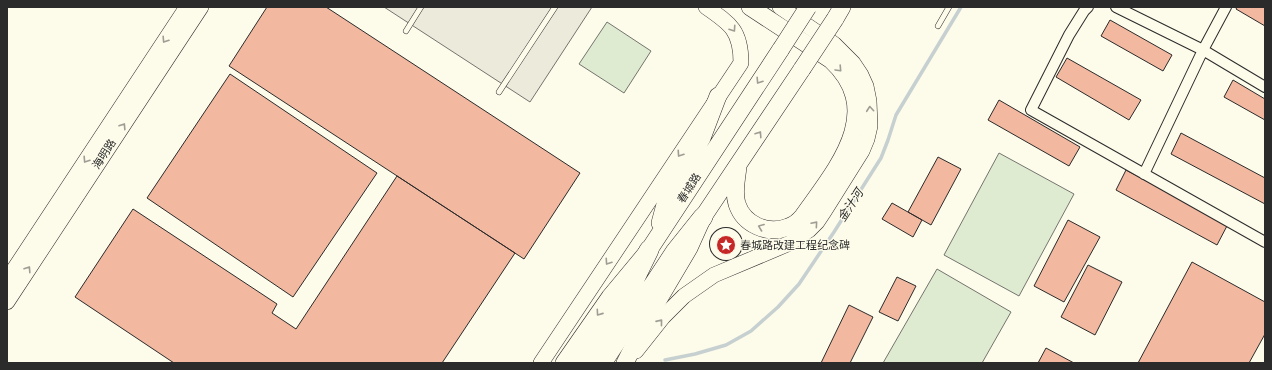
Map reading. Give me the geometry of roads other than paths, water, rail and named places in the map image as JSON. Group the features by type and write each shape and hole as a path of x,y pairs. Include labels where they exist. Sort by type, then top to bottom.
{"highway":[{"path":"602,363 675,252 703,217"},
{"path":"584,363 620,308 653,244"}],"main road":[{"name":"海明路","path":"7,280 187,7"},
{"name":"海明路","path":"7,302 202,7"},
{"path":"541,363 741,63 741,50 736,34 726,21 706,7"},
{"path":"738,166 735,191 736,198 738,206 746,219 752,224 767,230 790,227 797,223 803,216 840,162 853,133 856,117 856,104 853,92 841,70 831,60 750,7"},
{"path":"626,363 663,317 684,296 714,275 790,243 809,230 825,210 862,151 870,126 869,101 866,86 861,75 853,63 834,44 780,7"},
{"name":"春城路","path":"564,363 610,297 653,244 808,7"},
{"path":"626,363 647,319 690,248 703,217 839,13"},
{"path":"653,244 667,197 702,138 718,96"}],"street":[{"path":"1088,7 1084,11 1070,35 1031,110 1265,242"},
{"path":"1116,7 1203,50 1265,87"},
{"path":"1144,174 1203,50 1226,7"}],"lane":[{"path":"406,30 421,7"},
{"path":"499,92 555,7"},
{"path":"938,26 949,7"}],"waterway":[{"name":"金汁河","path":"665,360 695,354 726,345 751,331 778,307 799,284 881,158 896,115 961,7"}],"place":[{"name":"春城路改建工程纪念碑","path":"726,245"}]}
